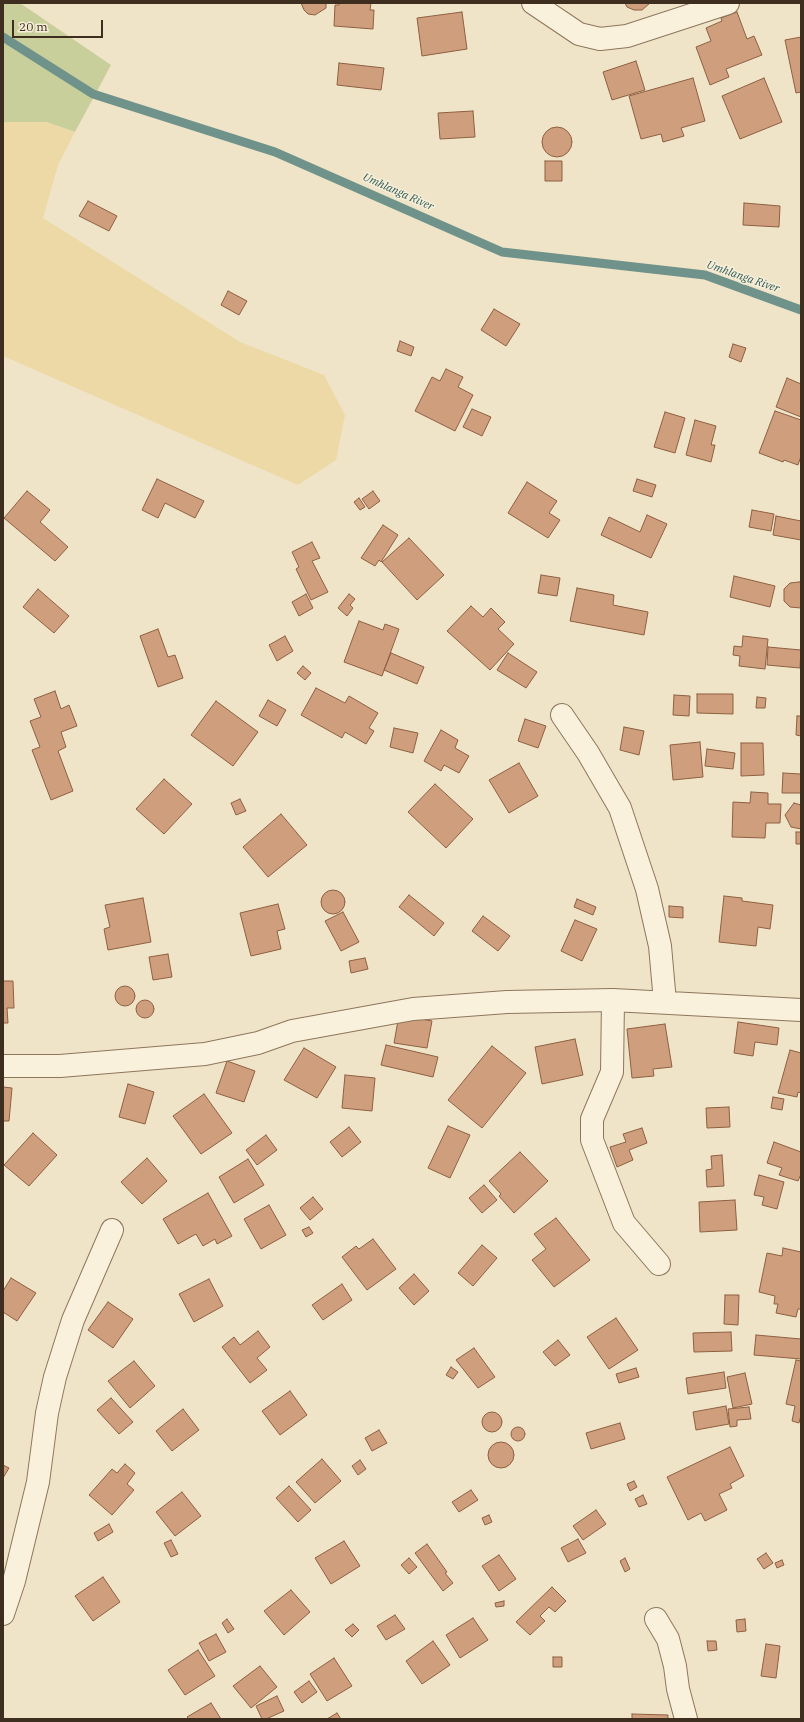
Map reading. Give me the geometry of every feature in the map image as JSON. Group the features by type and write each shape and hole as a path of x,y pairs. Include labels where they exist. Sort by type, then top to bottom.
{"street":[{"path":"533,3 579,34 600,39 627,36 728,3"},
{"path":"562,715 588,752 620,808 648,896 660,946 665,1002"},
{"path":"613,1000 612,1072 592,1118 592,1140 624,1223 659,1264"},
{"path":"3,1066 60,1066 205,1054 258,1043 292,1031 414,1009 507,1002 613,1000 801,1010"},
{"path":"3,1614 14,1581 38,1482 47,1413 55,1377 73,1320 112,1230"},
{"path":"656,1619 668,1639 675,1666 678,1689 686,1719"}],"green space":[{"path":"3,3 20,3 111,65 75,132 46,122 3,122"}],"sand":[{"path":"3,122 46,122 75,132 58,165 43,218 240,342 324,375 345,415 336,460 298,485 3,356"}],"building":[{"path":"301,3 326,3 326,8 315,15 308,14 304,10"},
{"path":"339,3 371,3 370,10 374,10 373,29 334,26 335,5 339,5"},
{"path":"625,3 650,3 642,10 634,10 627,7"},
{"path":"462,12 467,49 422,56 417,18"},
{"path":"737,12 747,39 754,36 762,55 726,69 729,77 710,85 696,47 711,41 706,28 722,21 721,18"},
{"path":"801,37 801,92 796,93 785,40"},
{"path":"636,61 645,90 612,100 603,72"},
{"path":"339,63 384,68 381,90 337,85"},
{"path":"693,78 705,121 681,128 684,136 663,142 661,134 641,139 629,96"},
{"path":"764,78 782,122 740,139 722,96"},
{"path":"473,111 475,137 440,139 438,113"},
{"path":"557,127 568,131 572,142 568,153 557,157 546,153 542,142 546,131"},
{"path":"545,161 562,161 562,181 545,181"},
{"path":"88,201 117,216 109,231 79,216"},
{"path":"744,203 780,206 779,227 743,225"},
{"path":"228,291 247,301 239,315 221,305"},
{"path":"494,309 520,324 506,346 481,330"},
{"path":"400,341 414,347 411,356 397,351"},
{"path":"733,344 746,348 741,362 729,357"},
{"path":"446,369 463,377 458,387 473,395 455,431 415,411 432,377 440,381"},
{"path":"787,378 801,384 801,417 776,407"},
{"path":"472,409 491,417 482,436 463,427"},
{"path":"775,411 801,420 801,456 798,465 784,460 783,462 759,453"},
{"path":"665,412 685,418 675,453 654,447"},
{"path":"695,420 716,426 711,445 715,445 711,462 686,455"},
{"path":"157,479 204,501 195,518 165,503 158,518 142,510"},
{"path":"637,479 656,485 652,497 633,491"},
{"path":"527,482 557,501 549,513 560,520 548,538 508,513"},
{"path":"27,491 50,510 40,522 68,547 55,561 4,518"},
{"path":"373,491 380,501 369,509 362,499"},
{"path":"359,498 365,507 360,510 354,502"},
{"path":"752,510 774,514 771,531 749,527"},
{"path":"647,515 667,524 651,558 601,535 609,517 640,532"},
{"path":"776,516 801,521 801,540 773,535"},
{"path":"383,525 398,535 381,562 379,560 375,566 361,558"},
{"path":"409,538 444,575 417,600 382,562"},
{"path":"312,542 320,558 312,561 328,592 311,600 296,569 299,567 292,552"},
{"path":"541,575 560,578 557,596 538,593"},
{"path":"734,576 775,586 770,607 730,597"},
{"path":"801,582 801,608 790,607 784,601 784,589 790,583"},
{"path":"577,588 614,595 613,605 648,612 644,635 570,621"},
{"path":"38,589 69,616 54,633 23,607"},
{"path":"306,594 313,608 299,616 292,602"},
{"path":"349,594 355,599 350,605 353,608 347,616 338,608"},
{"path":"471,606 483,617 491,608 505,622 498,629 514,644 490,670 447,631"},
{"path":"359,621 383,630 385,624 399,629 382,676 344,662"},
{"path":"158,629 168,657 175,655 183,678 158,687 140,636"},
{"path":"285,636 293,651 277,661 269,645"},
{"path":"743,636 768,639 765,669 739,666 740,656 733,655 734,646 742,647"},
{"path":"768,647 801,650 800,668 767,665"},
{"path":"391,653 424,667 417,684 384,670"},
{"path":"508,653 537,672 526,688 497,670"},
{"path":"303,666 311,673 305,680 297,673"},
{"path":"316,688 345,703 349,696 378,713 369,728 374,731 366,744 345,732 342,738 301,715"},
{"path":"55,691 61,709 69,705 77,726 61,732 66,747 58,751 73,791 51,800 32,750 40,747 30,721 41,717 34,699"},
{"path":"697,694 733,694 733,714 697,713"},
{"path":"674,695 690,696 689,716 673,715"},
{"path":"757,697 766,698 765,708 756,708"},
{"path":"268,700 286,710 277,726 259,716"},
{"path":"216,701 258,732 233,766 191,735"},
{"path":"797,716 801,716 801,736 796,735"},
{"path":"525,719 546,726 538,748 518,741"},
{"path":"624,727 644,731 639,755 620,750"},
{"path":"394,728 418,733 413,753 390,747"},
{"path":"441,730 458,740 455,748 469,756 459,773 444,765 441,771 424,761"},
{"path":"700,742 703,777 673,780 670,745"},
{"path":"741,743 763,743 764,775 741,776"},
{"path":"707,749 735,753 733,769 705,766"},
{"path":"519,763 538,796 509,813 489,780"},
{"path":"783,773 801,774 801,793 782,793"},
{"path":"164,779 192,804 164,834 136,809"},
{"path":"435,784 473,819 446,848 408,812"},
{"path":"751,792 768,793 768,804 781,804 780,823 766,823 765,838 732,837 733,802 750,803"},
{"path":"240,799 246,811 236,815 231,803"},
{"path":"794,803 801,805 801,829 791,827 785,815"},
{"path":"281,814 307,845 268,877 243,847"},
{"path":"796,832 801,832 801,844 796,844"},
{"path":"333,890 338,891 344,897 344,907 338,913 333,914 328,913 322,907 321,902 322,897 328,891"},
{"path":"409,895 444,923 434,936 399,907"},
{"path":"724,896 742,898 742,901 773,905 770,929 758,927 756,946 719,942"},
{"path":"143,898 151,942 108,950 104,929 110,927 105,905"},
{"path":"577,899 596,907 593,915 574,907"},
{"path":"278,904 285,929 277,931 281,949 251,956 240,913"},
{"path":"669,906 683,907 683,918 669,917"},
{"path":"343,912 359,942 341,951 325,921"},
{"path":"483,916 510,936 498,951 472,931"},
{"path":"575,920 597,929 582,961 561,951"},
{"path":"168,954 172,977 153,980 149,957"},
{"path":"365,958 368,969 351,973 349,961"},
{"path":"3,981 13,981 14,1008 7,1008 8,1023 3,1023"},
{"path":"125,986 132,989 135,996 132,1003 125,1006 118,1003 115,996 118,989"},
{"path":"145,1000 151,1003 154,1009 151,1015 145,1018 139,1015 136,1009 139,1003"},
{"path":"399,1015 432,1021 427,1048 394,1043"},
{"path":"738,1022 779,1028 777,1045 755,1042 753,1056 734,1053"},
{"path":"665,1024 672,1067 653,1069 654,1076 632,1078 627,1029"},
{"path":"575,1039 583,1075 542,1084 535,1047"},
{"path":"386,1045 438,1057 433,1077 381,1065"},
{"path":"492,1046 526,1073 482,1128 448,1100"},
{"path":"304,1048 336,1067 317,1098 284,1080"},
{"path":"790,1050 801,1053 801,1093 798,1092 797,1097 778,1093"},
{"path":"227,1061 255,1071 244,1102 216,1093"},
{"path":"345,1075 375,1078 372,1111 342,1108"},
{"path":"128,1084 154,1092 145,1124 119,1117"},
{"path":"3,1087 12,1088 9,1121 3,1121"},
{"path":"204,1094 232,1133 201,1154 173,1116"},
{"path":"773,1097 784,1099 782,1110 771,1108"},
{"path":"729,1107 730,1127 707,1128 706,1108"},
{"path":"448,1126 470,1135 450,1178 428,1168"},
{"path":"349,1127 361,1142 342,1157 330,1142"},
{"path":"642,1128 647,1143 629,1150 633,1160 617,1167 610,1147 626,1142 623,1134"},
{"path":"33,1133 57,1155 29,1186 4,1165"},
{"path":"266,1135 277,1150 257,1165 246,1150"},
{"path":"774,1142 801,1152 801,1174 798,1181 779,1175 782,1168 767,1163"},
{"path":"520,1152 548,1181 514,1213 499,1196 501,1194 489,1181"},
{"path":"722,1155 724,1186 707,1187 706,1170 712,1169 711,1156"},
{"path":"147,1158 167,1181 142,1204 121,1182"},
{"path":"248,1159 264,1185 234,1203 219,1177"},
{"path":"759,1175 784,1182 777,1209 762,1205 764,1197 754,1195"},
{"path":"484,1185 497,1200 482,1213 469,1198"},
{"path":"208,1193 232,1236 217,1244 215,1239 203,1246 196,1234 178,1244 163,1219"},
{"path":"313,1197 323,1209 310,1220 300,1208"},
{"path":"735,1200 737,1230 700,1232 699,1202"},
{"path":"269,1205 286,1235 261,1249 244,1219"},
{"path":"556,1218 590,1260 554,1287 532,1260 546,1249 534,1234"},
{"path":"309,1227 313,1233 306,1237 302,1230"},
{"path":"373,1239 396,1269 367,1290 342,1257 356,1246 359,1249"},
{"path":"482,1245 497,1258 473,1286 458,1273"},
{"path":"783,1248 801,1252 801,1309 798,1309 796,1317 776,1313 778,1304 774,1304 775,1296 759,1292 767,1253 782,1256"},
{"path":"414,1274 429,1291 414,1305 399,1288"},
{"path":"11,1278 36,1293 17,1321 3,1312 3,1291"},
{"path":"209,1279 223,1306 194,1322 179,1294"},
{"path":"342,1284 352,1300 323,1320 312,1305"},
{"path":"725,1295 739,1295 738,1325 724,1324"},
{"path":"108,1302 133,1319 113,1348 88,1330"},
{"path":"616,1318 638,1350 609,1369 587,1337"},
{"path":"258,1331 270,1347 257,1358 267,1370 250,1383 222,1347 234,1337 240,1345"},
{"path":"731,1332 732,1351 694,1352 693,1333"},
{"path":"756,1335 801,1339 801,1359 754,1355"},
{"path":"558,1340 570,1355 555,1366 543,1352"},
{"path":"474,1348 495,1377 478,1388 456,1360"},
{"path":"796,1360 801,1361 801,1415 799,1423 792,1421 795,1406 786,1404"},
{"path":"134,1361 155,1386 130,1408 108,1381"},
{"path":"451,1367 458,1372 453,1379 446,1375"},
{"path":"636,1368 639,1377 619,1383 616,1374"},
{"path":"724,1372 726,1388 688,1394 686,1378"},
{"path":"745,1373 752,1404 733,1408 727,1377"},
{"path":"290,1391 307,1415 280,1435 262,1411"},
{"path":"111,1398 133,1422 119,1434 97,1410"},
{"path":"726,1406 729,1424 696,1430 693,1412"},
{"path":"749,1407 751,1419 737,1420 737,1426 730,1427 728,1409"},
{"path":"183,1409 199,1430 172,1451 156,1431"},
{"path":"488,1412 496,1412 502,1418 502,1426 496,1432 488,1432 482,1426 482,1418"},
{"path":"620,1423 625,1439 591,1449 586,1433"},
{"path":"518,1427 523,1429 525,1434 523,1439 518,1441 513,1439 511,1434 513,1429"},
{"path":"379,1430 387,1443 372,1451 365,1438"},
{"path":"501,1442 510,1446 514,1455 510,1464 501,1468 492,1464 488,1455 492,1446"},
{"path":"730,1447 744,1476 730,1484 732,1488 719,1494 727,1510 705,1521 701,1513 688,1520 667,1477"},
{"path":"322,1459 341,1481 315,1503 296,1482"},
{"path":"360,1460 366,1469 358,1475 352,1466"},
{"path":"125,1464 135,1473 127,1484 134,1490 112,1515 89,1495 112,1469 117,1473"},
{"path":"3,1465 9,1468 3,1478"},
{"path":"634,1481 637,1487 630,1491 627,1484"},
{"path":"289,1486 311,1510 298,1522 276,1498"},
{"path":"471,1490 478,1500 459,1512 452,1502"},
{"path":"182,1492 201,1516 175,1536 156,1512"},
{"path":"643,1495 647,1504 639,1507 635,1499"},
{"path":"596,1510 606,1524 583,1540 573,1526"},
{"path":"489,1515 492,1522 485,1525 482,1518"},
{"path":"109,1524 113,1532 98,1541 94,1533"},
{"path":"578,1539 586,1553 568,1562 561,1548"},
{"path":"171,1540 178,1554 171,1557 164,1543"},
{"path":"344,1541 360,1566 331,1584 315,1558"},
{"path":"427,1544 453,1583 443,1591 415,1553"},
{"path":"766,1553 773,1563 764,1569 757,1559"},
{"path":"499,1555 516,1579 499,1591 482,1566"},
{"path":"409,1558 417,1567 409,1574 401,1565"},
{"path":"625,1558 630,1569 625,1572 620,1561"},
{"path":"782,1560 784,1565 777,1568 775,1563"},
{"path":"103,1577 120,1602 93,1621 75,1596"},
{"path":"552,1587 566,1601 555,1612 549,1607 540,1616 545,1621 530,1635 516,1622"},
{"path":"291,1590 310,1612 284,1635 264,1611"},
{"path":"504,1601 504,1606 496,1607 495,1603"},
{"path":"395,1615 405,1629 386,1640 377,1626"},
{"path":"473,1618 488,1640 460,1658 446,1635"},
{"path":"227,1619 234,1629 228,1633 222,1623"},
{"path":"745,1619 746,1631 737,1632 736,1620"},
{"path":"353,1624 359,1630 352,1637 345,1630"},
{"path":"216,1634 226,1652 209,1661 199,1643"},
{"path":"433,1641 450,1665 422,1684 406,1661"},
{"path":"707,1641 716,1641 717,1650 708,1651"},
{"path":"766,1644 780,1646 776,1678 761,1676"},
{"path":"198,1650 215,1676 185,1695 168,1670"},
{"path":"553,1657 562,1657 562,1667 553,1667"},
{"path":"334,1658 352,1686 327,1701 310,1674"},
{"path":"260,1666 277,1687 251,1708 233,1686"},
{"path":"309,1681 317,1692 302,1703 294,1692"},
{"path":"277,1696 284,1711 266,1719 262,1719 256,1706"},
{"path":"211,1703 221,1719 189,1719 187,1717"},
{"path":"337,1713 341,1719 327,1719"},
{"path":"632,1714 668,1715 668,1719 632,1719"}],"waterway":[{"name":"Umhlanga River","path":"3,37 93,94 275,152 502,252 705,275 801,310"}]}
